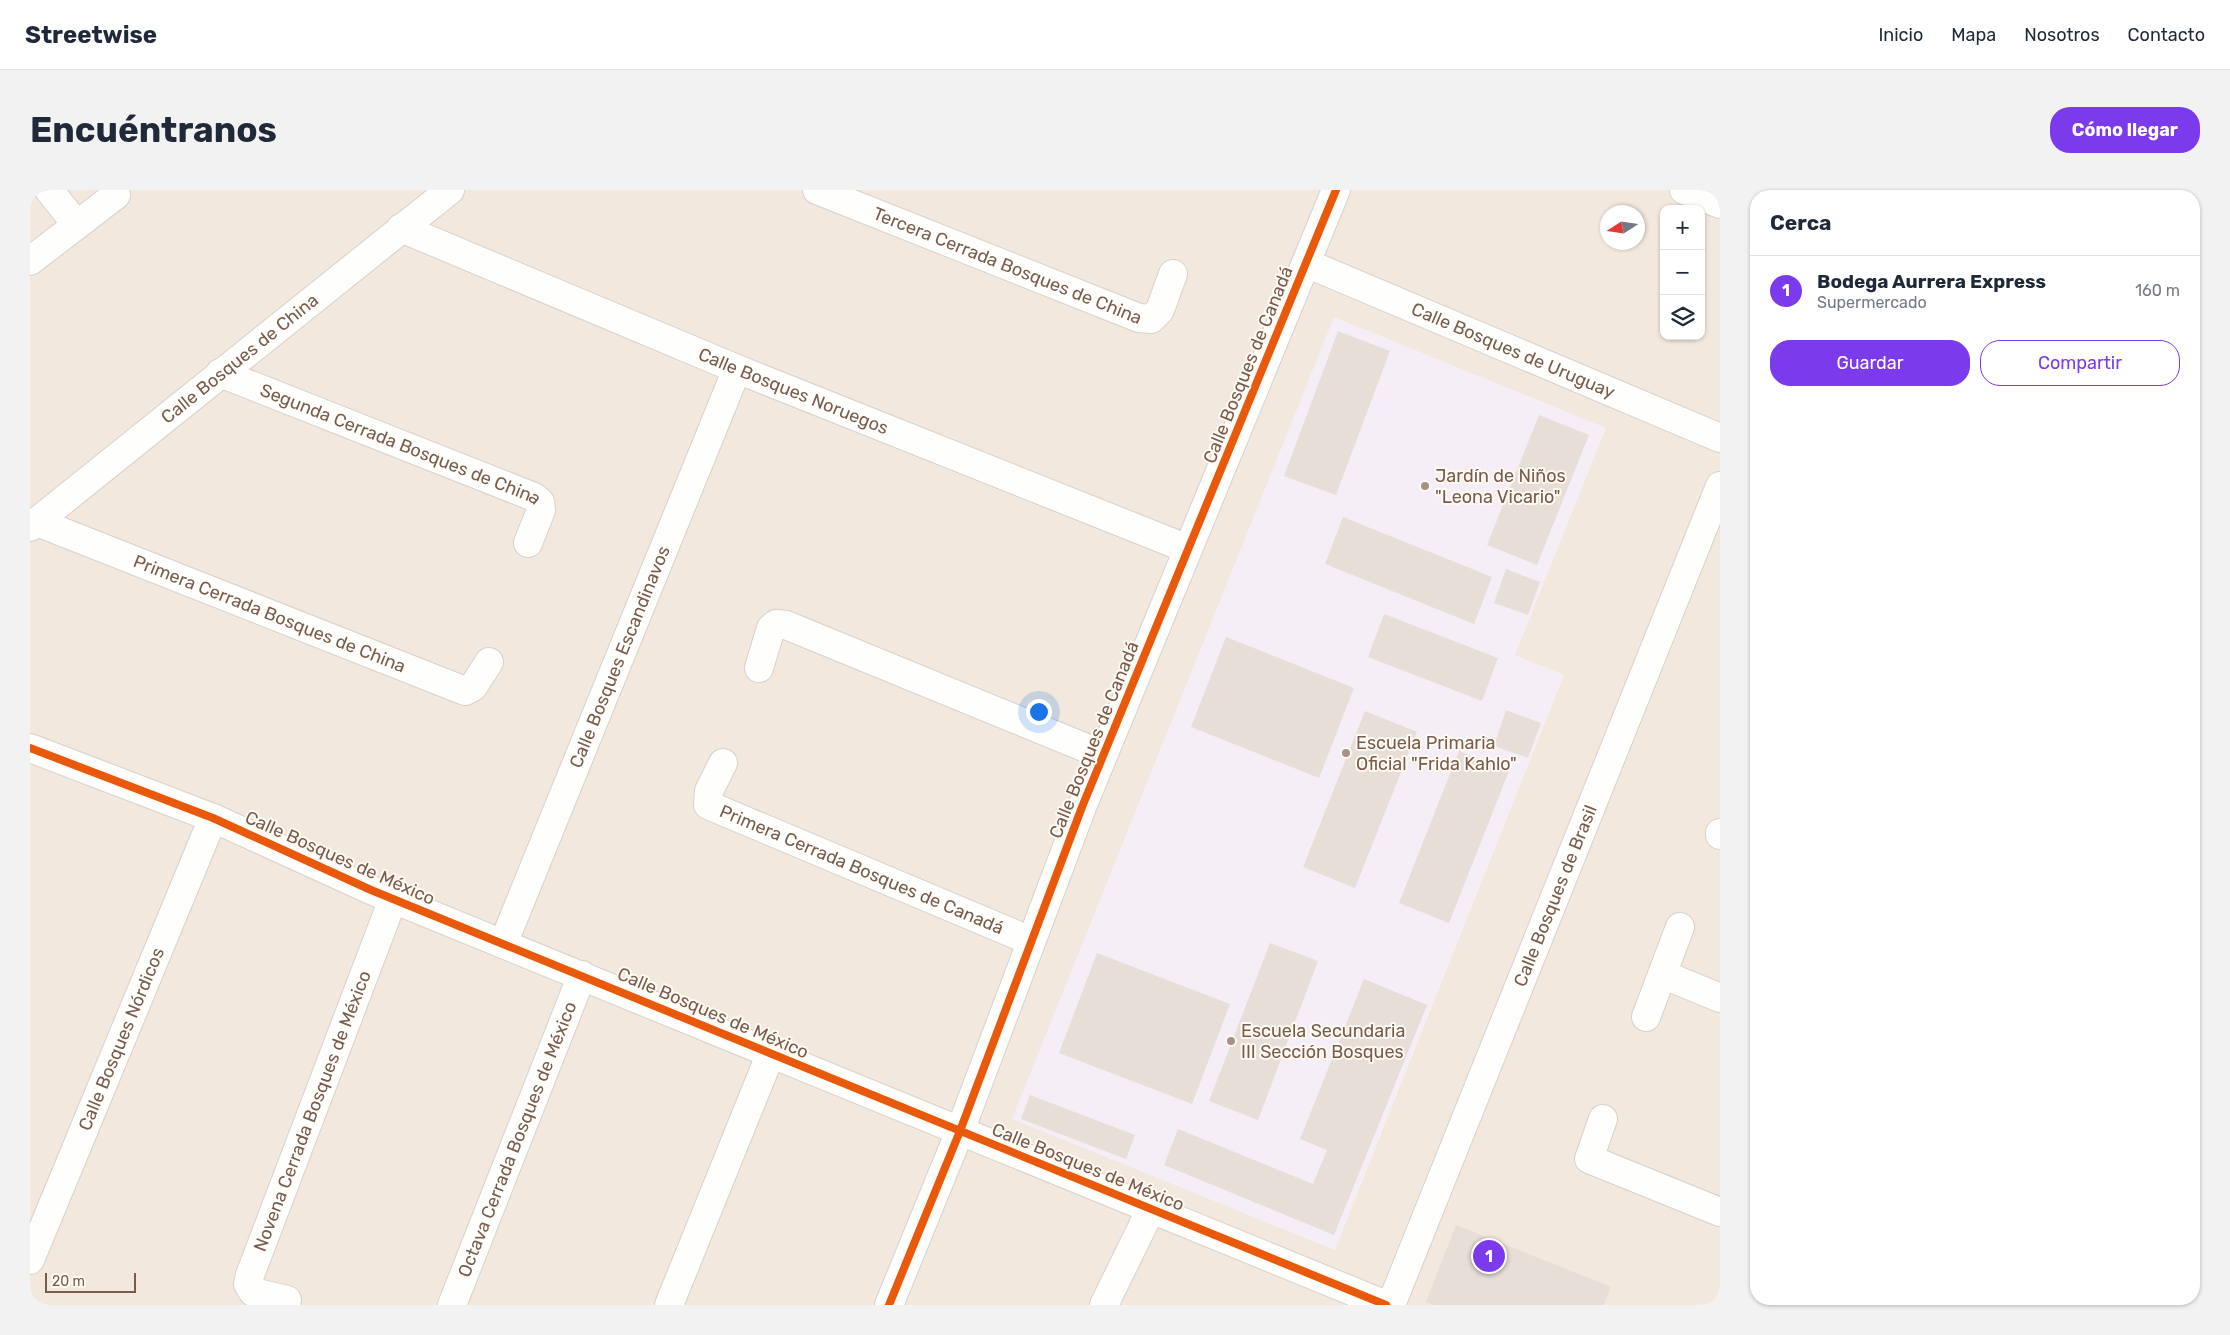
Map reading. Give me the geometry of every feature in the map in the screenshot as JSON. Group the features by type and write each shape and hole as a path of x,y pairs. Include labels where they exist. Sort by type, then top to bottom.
{"street":[{"path":"49,190 77,225"},
{"name":"Calle Bosques de China","path":"33,525 450,190"},
{"name":"Tercera Cerrada Bosques de China","path":"817,190 1139,318 1151,319 1160,310 1173,274"},
{"name":"Calle Bosques de Canadá","path":"889,1305 960,1131 1103,755 1336,190"},
{"path":"1684,190 1720,204"},
{"path":"30,262 116,195"},
{"name":"Calle Bosques Noruegos","path":"401,228 737,369 1188,549"},
{"name":"Calle Bosques de Uruguay","path":"1306,263 1720,438"},
{"name":"Calle Bosques Escandinavos","path":"504,944 737,369"},
{"name":"Segunda Cerrada Bosques de China","path":"220,373 534,497 540,502 540,510 528,543"},
{"name":"Calle Bosques de Brasil","path":"1391,1305 1720,486"},
{"name":"Primera Cerrada Bosques de China","path":"33,525 465,691 474,687 489,662"},
{"path":"759,668 770,628 776,624 786,625 1103,755"},
{"name":"Calle Bosques de México","path":"30,748 213,818 393,899 1386,1305"},
{"name":"Primera Cerrada Bosques de Canadá","path":"723,763 709,791 708,805 1031,941"},
{"name":"Calle Bosques Nórdicos","path":"30,1260 213,818"},
{"name":"Novena Cerrada Bosques de México","path":"287,1300 254,1292 248,1284 250,1275 393,899"},
{"path":"1646,1016 1680,927"},
{"path":"1662,974 1720,998"},
{"name":"Octava Cerrada Bosques de México","path":"452,1305 582,975"},
{"path":"669,1305 771,1054"},
{"path":"1602,1119 1589,1159 1720,1212"},
{"path":"1104,1305 1151,1209"}],"shaded area":[{"path":"30,190 1720,190 1720,1305 30,1305"},
{"path":"1334,317 1606,428 1515,655 1564,675 1335,1250 1012,1119"}],"building":[{"path":"1338,331 1390,351 1336,495 1284,476"},
{"path":"1539,415 1589,435 1537,565 1487,545"},
{"path":"1343,517 1492,577 1474,624 1325,564"},
{"path":"1506,569 1540,582 1528,615 1494,603"},
{"path":"1384,614 1498,658 1482,701 1368,657"},
{"path":"1226,637 1354,688 1319,778 1191,727"},
{"path":"1506,710 1541,723 1528,758 1494,746"},
{"path":"1365,711 1417,732 1355,888 1303,867"},
{"path":"1459,751 1509,771 1449,923 1399,903"},
{"path":"1270,943 1318,961 1258,1120 1209,1101"},
{"path":"1097,953 1230,1004 1192,1104 1059,1053"},
{"path":"1364,979 1427,1005 1334,1235 1164,1165 1178,1129 1313,1184 1327,1150 1300,1139"},
{"path":"1030,1095 1135,1135 1126,1159 1021,1119"},
{"path":"1456,1225 1611,1287 1604,1305 1434,1305 1426,1302"}],"cycle path":[{"path":"889,1305 960,1131 1082,807 1336,190"},
{"path":"30,748 213,818 371,890 1386,1305"}],"place":[{"name":"Jardín de Niños \"Leona Vicario\"","path":"1425,486"},
{"name":"Escuela Primaria Oficial \"Frida Kahlo\"","path":"1346,753"},
{"name":"Escuela Secundaria III Sección Bosques","path":"1231,1041"},
{"name":"Bodega Aurrera Express","path":"1489,1256"}]}
